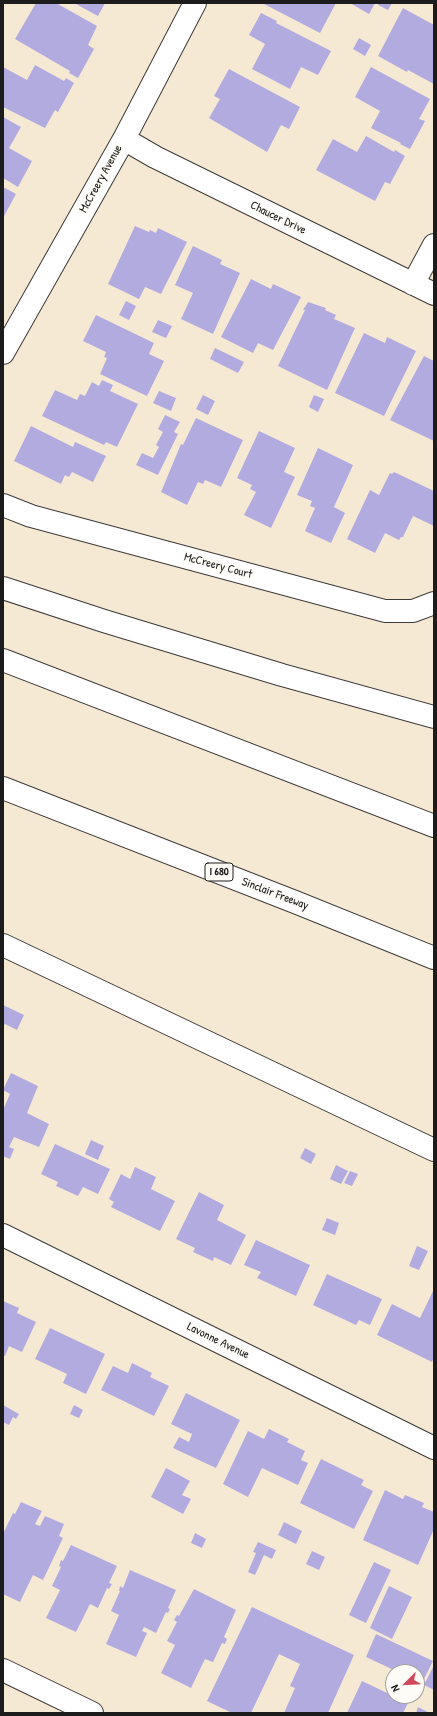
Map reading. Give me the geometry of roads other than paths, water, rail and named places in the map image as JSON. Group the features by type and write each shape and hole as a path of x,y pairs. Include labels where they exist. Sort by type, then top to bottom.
{"main road":[{"name":"McCreery Avenue","path":"3,353 124,138 195,3"},
{"name":"Chaucer Drive","path":"124,138 155,157 434,294"},
{"path":"413,284 434,245"},
{"name":"McCreery Court","path":"3,506 31,516 384,611 413,611 434,604"},
{"path":"3,588 104,622 267,671 434,717"},
{"path":"3,660 434,826"},
{"name":"Sinclair Freeway","path":"3,788 434,958"},
{"path":"3,945 434,1150"},
{"name":"Lavonne Avenue","path":"3,1235 434,1448"},
{"path":"3,1670 92,1713"}]}
